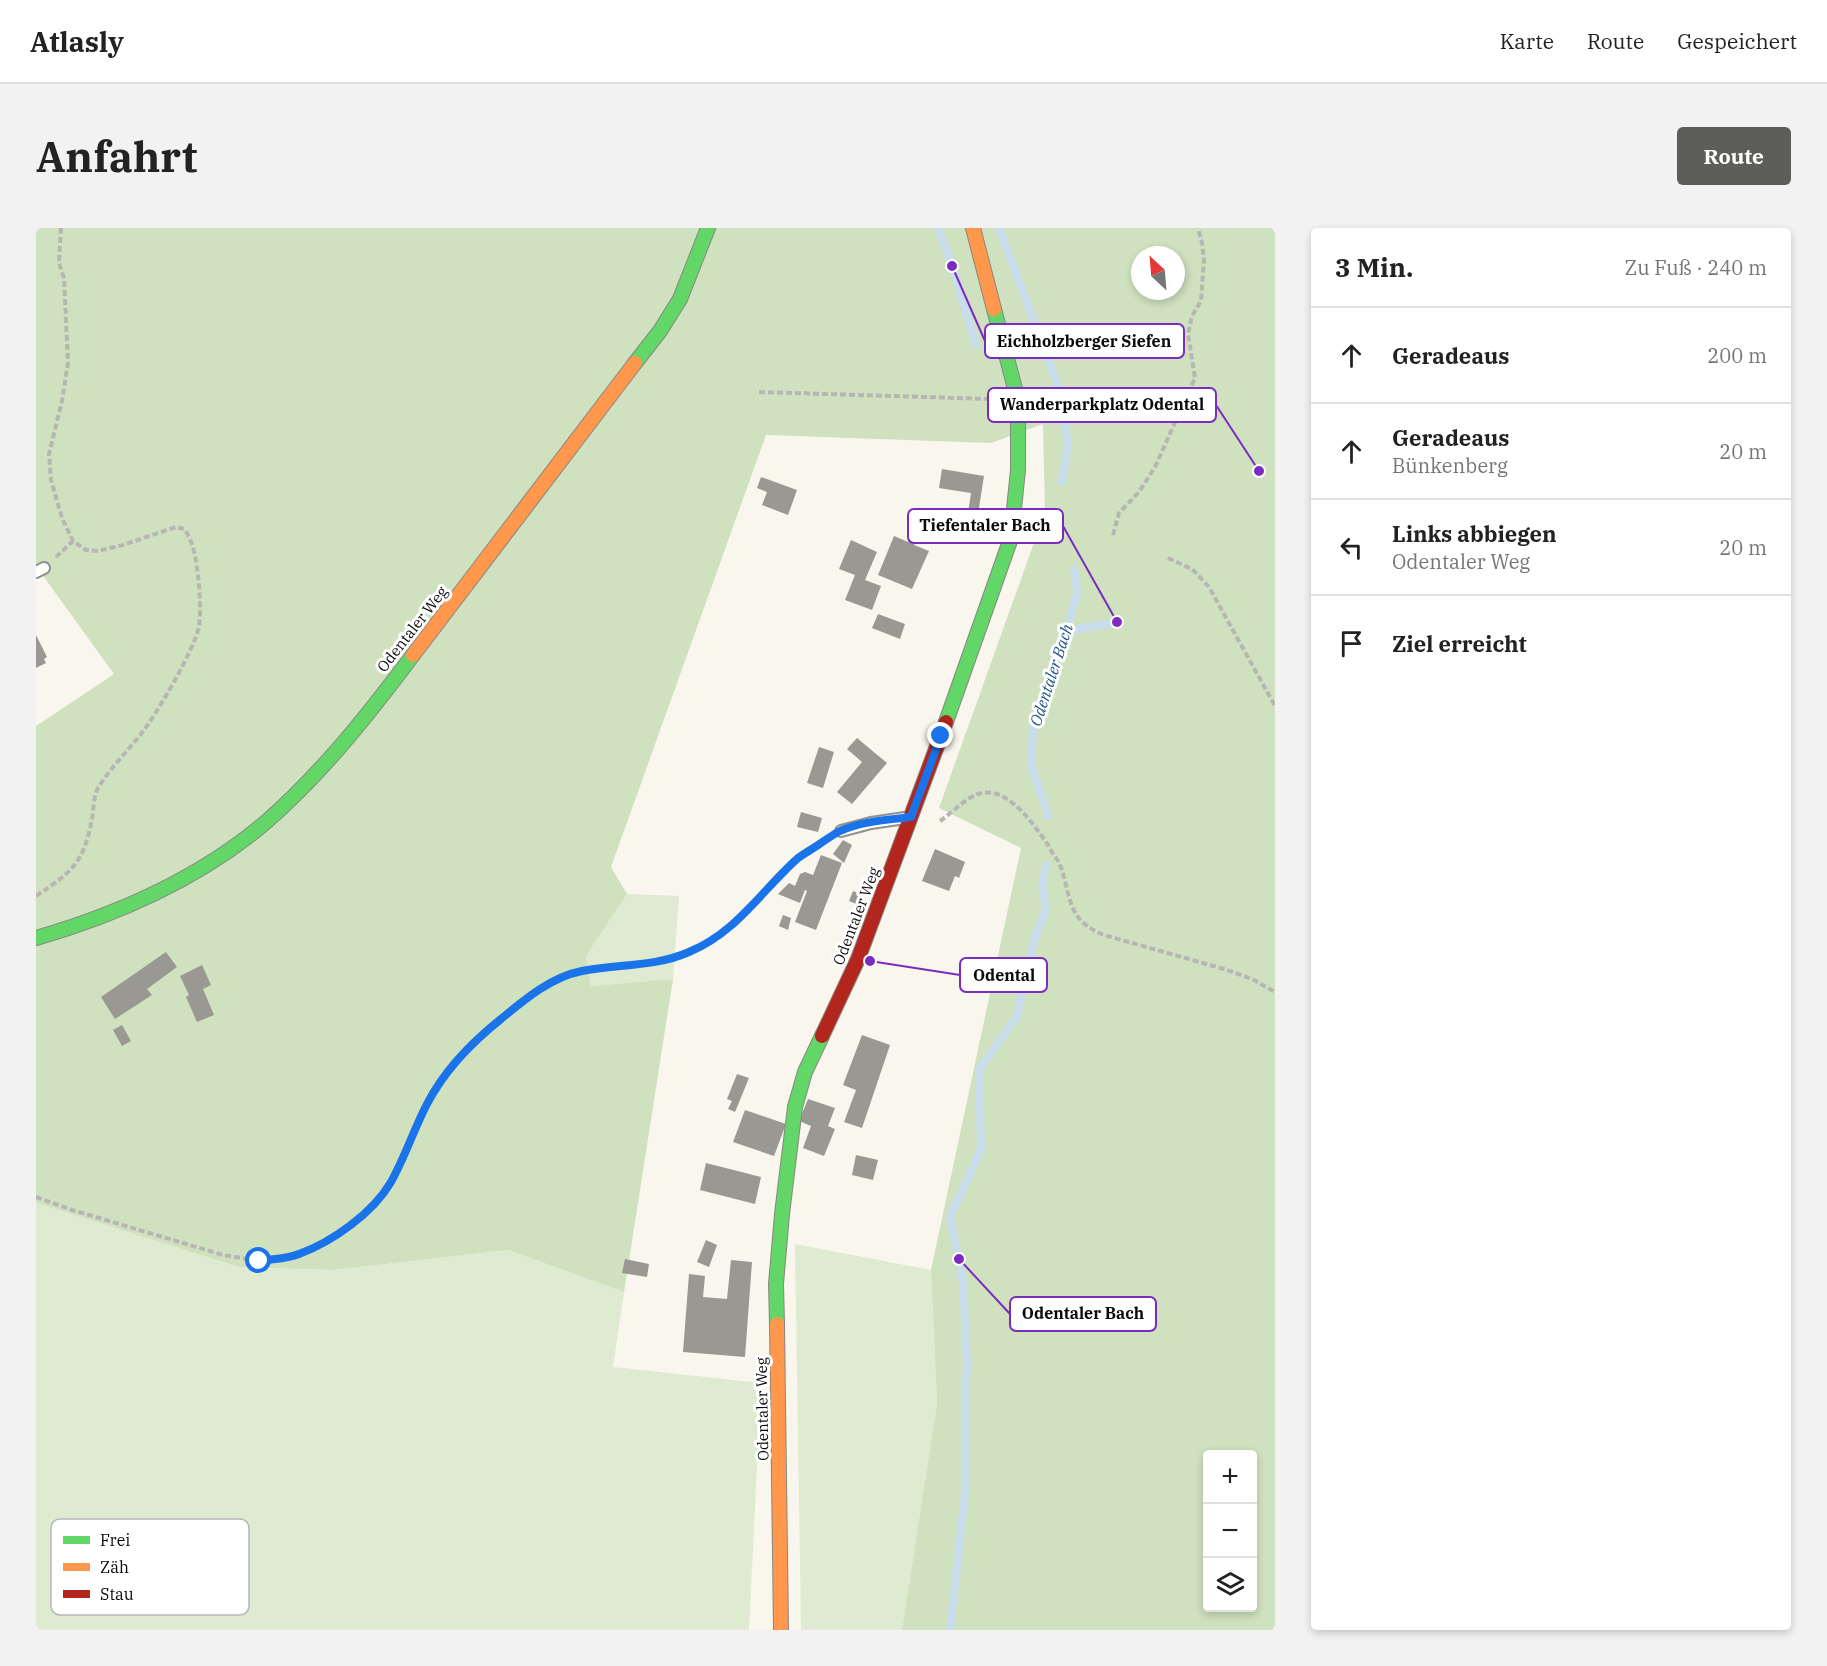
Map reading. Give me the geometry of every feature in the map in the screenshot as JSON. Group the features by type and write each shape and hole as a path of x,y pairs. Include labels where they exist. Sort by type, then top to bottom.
{"main road":[{"name":"Odentaler Weg","path":"36,938 93,921 175,885 242,840 275,814 311,779 401,670 660,331 685,289 708,228"},
{"name":"Odentaler Weg","path":"781,1630 776,1284 795,1107 805,1072 858,958 1011,538 1018,470 1018,400 973,228"}],"lane":[{"path":"840,831 871,823 911,817"}],"path":[{"path":"36,896 74,869 88,839 97,790 114,765 142,733 155,712 197,633 200,615 194,553 184,529 176,527 99,551 86,550 73,542 62,518 51,480 49,454 62,401 68,363 64,278 59,263 61,228"},
{"path":"1113,535 1119,513 1139,492 1155,467 1195,378 1188,334 1192,316 1202,301 1204,260 1198,228"},
{"path":"759,392 1018,400"},
{"path":"1168,558 1192,569 1209,587 1275,705"},
{"path":"911,817 927,824 939,821 977,794 986,793 1004,798 1022,811 1039,832 1060,865 1066,889 1077,916 1089,928 1104,935 1252,979 1275,992"},
{"path":"36,1197 222,1255 259,1261 299,1254 322,1243 357,1220 376,1203 390,1183 427,1104 441,1082 462,1055 499,1020 553,981 581,971 668,960 690,952 736,924 799,858 840,831"}],"green space":[{"path":"36,228 1275,228 1275,1630 902,1630 937,1403 931,1270 1021,848 939,808 1045,512 1043,424 991,443 766,435 611,867 627,894 586,956 591,986 673,979 624,1292 508,1250 333,1270 239,1267 36,1203 36,726 114,674 36,566"},
{"path":"627,894 679,896 673,979 591,986 586,956"},
{"path":"36,1203 239,1267 333,1270 508,1250 624,1292 613,1367 761,1383 749,1630 36,1630"},
{"path":"795,1244 931,1270 937,1403 902,1630 801,1630"}],"building":[{"path":"942,469 984,476 978,514 968,513 971,493 939,488"},
{"path":"761,477 797,490 788,515 762,505 767,492 757,488"},
{"path":"894,536 908,542 911,536 917,539 914,545 929,551 912,589 878,575"},
{"path":"851,540 877,552 865,580 881,586 872,610 845,600 855,575 839,569"},
{"path":"878,614 905,624 900,639 872,628"},
{"path":"36,635 47,657 44,659 46,663 36,668"},
{"path":"857,738 887,763 852,804 837,792 862,762 847,749"},
{"path":"819,747 834,752 823,788 807,783"},
{"path":"801,812 822,818 818,832 797,827"},
{"path":"843,840 852,845 844,863 833,854"},
{"path":"935,849 965,862 959,878 955,876 949,891 922,881"},
{"path":"821,855 842,863 816,930 795,922 807,891 805,890 800,903 778,894 789,883 795,886 800,874 805,872 813,875"},
{"path":"853,891 863,895 859,905 849,901"},
{"path":"783,915 791,918 788,930 779,926"},
{"path":"166,952 177,967 147,989 152,995 115,1019 101,997"},
{"path":"202,965 211,985 203,989 214,1015 197,1022 186,997 189,995 180,976"},
{"path":"122,1025 131,1041 122,1046 113,1030"},
{"path":"862,1035 890,1045 862,1128 844,1122 856,1090 843,1085"},
{"path":"737,1074 749,1078 735,1112 728,1109 732,1101 727,1099"},
{"path":"808,1099 835,1108 828,1126 835,1129 824,1156 803,1148 811,1126 799,1121"},
{"path":"745,1110 786,1124 774,1156 733,1142"},
{"path":"856,1155 878,1160 873,1180 852,1175"},
{"path":"706,1163 761,1177 755,1204 700,1190"},
{"path":"706,1240 717,1245 709,1267 697,1262"},
{"path":"625,1259 649,1264 647,1277 622,1273"},
{"path":"731,1260 752,1262 745,1357 683,1352 689,1274 705,1276 703,1297 727,1299"}],"waterway":[{"path":"938,228 976,345"},
{"name":"Odentaler Bach","path":"999,228 1059,388 1068,443 1062,482"},
{"name":"Odentaler Bach","path":"1048,816 1031,765 1033,722 1067,631 1077,592 1074,569"},
{"path":"1067,631 1117,622"},
{"name":"Odentaler Bach","path":"950,1630 965,1492 967,1364 963,1281 950,1217 981,1149 979,1070 1017,1016 1035,937 1046,910 1042,886 1046,865"}],"traffic: fast":[{"path":"635,363 660,331 680,299 708,228"},
{"path":"946,722 1011,538 1018,470 1018,400 994,309"},
{"path":"36,938 128,906 186,877 240,842 266,822 306,784 361,721 413,655"},
{"path":"777,1324 776,1284 795,1107 805,1072 822,1036"}],"traffic: slow":[{"path":"973,228 994,309"},
{"path":"413,655 635,363"},
{"path":"777,1324 781,1630"}],"traffic: jam":[{"path":"822,1036 858,959 946,722"}],"place":[{"name":"Eichholzberger Siefen","path":"952,266"},
{"name":"Wanderparkplatz Odental","path":"1259,471"},
{"name":"Tiefentaler Bach","path":"1117,622"},
{"name":"Odental","path":"870,961"},
{"name":"Odentaler Bach","path":"959,1259"}],"route":[{"path":"259,1261 299,1254 322,1243 357,1220 376,1203 390,1183 427,1104 441,1082 462,1055 499,1020 536,992 553,981 581,971 668,960 690,952 736,924 799,858 840,831 871,823 911,817 941,736"}]}
